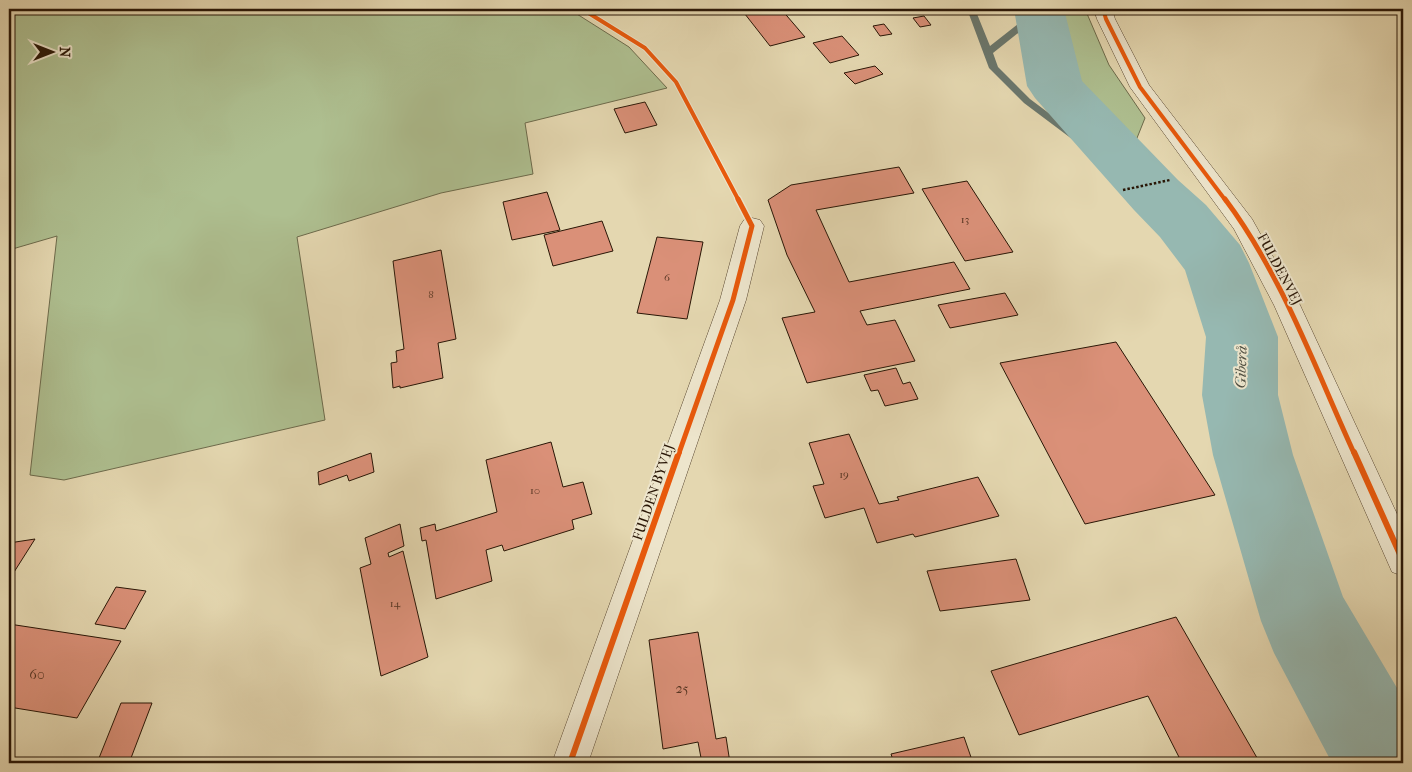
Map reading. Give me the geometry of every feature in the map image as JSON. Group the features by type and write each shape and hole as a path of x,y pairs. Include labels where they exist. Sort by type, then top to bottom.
{"street":[{"name":"FULDENVEJ","path":"1103,9 1106,19 1140,87 1244,225 1287,305 1403,561"},
{"name":"FULDEN BYVEJ","path":"570,763 733,300 752,226"}],"path":[{"path":"582,9 646,48 676,82 752,226"},
{"path":"1124,190 1162,182"}],"green space":[{"path":"9,9 569,9 629,47 667,88 525,123 533,174 441,193 297,237 325,420 64,480 30,475 57,236 9,250"},
{"path":"1025,9 1085,9 1109,65 1145,118 1121,178 1040,87"}],"building":[{"path":"741,9 781,9 805,37 770,46"},
{"path":"924,16 931,25 920,27 913,18"},
{"path":"884,24 892,34 880,36 873,26"},
{"path":"842,36 859,55 830,63 813,43"},
{"path":"875,66 883,74 855,84 844,73"},
{"path":"645,102 657,125 625,133 614,109"},
{"path":"899,167 914,193 816,210 849,282 954,262 970,289 860,311 867,325 895,320 915,361 807,383 782,318 815,312 787,255 768,200 791,185"},
{"path":"967,181 1013,252 965,261 922,189"},
{"path":"547,192 560,230 512,240 503,202"},
{"path":"602,221 613,251 553,266 544,235"},
{"path":"657,237 703,242 687,319 637,313"},
{"path":"441,250 456,339 438,343 443,378 393,388 391,363 397,362 396,351 404,349 393,261"},
{"path":"1005,293 1018,315 950,328 938,305"},
{"path":"1116,342 1215,495 1085,524 1000,363"},
{"path":"896,368 903,384 910,382 918,399 885,406 878,390 871,391 864,375"},
{"path":"849,434 879,504 899,500 897,497 978,477 999,516 915,537 913,534 877,543 864,508 825,518 813,486 824,484 809,443"},
{"path":"551,442 563,487 583,482 592,514 572,520 574,529 504,551 502,545 486,550 492,581 436,599 426,540 422,541 420,528 435,524 436,531 497,512 486,460"},
{"path":"371,453 374,472 349,481 347,475 319,485 318,472"},
{"path":"400,524 404,546 388,553 389,557 403,551 428,657 381,676 360,568 371,564 365,538"},
{"path":"35,539 9,580 9,543"},
{"path":"1016,559 1030,600 940,611 927,571"},
{"path":"116,587 146,591 125,629 95,624"},
{"path":"1176,617 1260,763 1182,763 1148,696 1019,735 991,671"},
{"path":"9,624 121,641 77,718 9,707"},
{"path":"698,632 716,739 726,737 730,763 702,763 698,742 663,749 649,640"},
{"path":"121,703 152,703 131,758 99,758"},
{"path":"964,737 973,763 894,763 891,754"}],"waterway":[{"path":"971,9 994,68 1027,101 1075,137 1114,150"},
{"name":"Giberå","path":"1039,9 1055,86 1156,195 1183,221 1216,263 1242,337 1240,395 1253,455 1306,621 1386,763"},
{"path":"988,52 1039,12"}],"cycle path":[{"path":"570,763 733,300 752,226 676,82 645,48 582,9"},
{"path":"1103,9 1106,19 1140,87 1244,225 1287,305 1403,561"}]}
